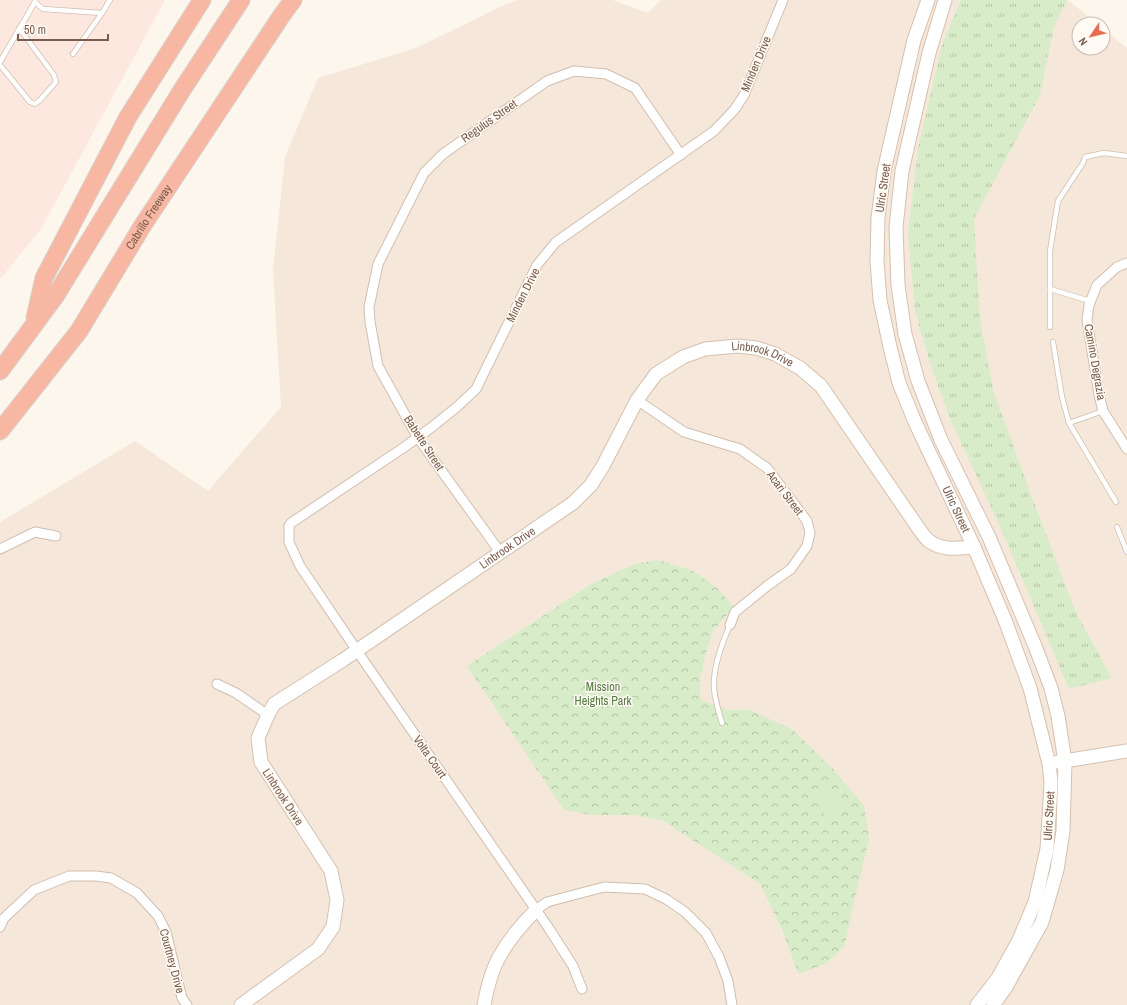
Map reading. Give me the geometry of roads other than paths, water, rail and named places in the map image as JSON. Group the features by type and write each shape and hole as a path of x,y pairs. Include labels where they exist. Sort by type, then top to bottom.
{"highway":[{"path":"32,328 44,278 128,117 202,0"},
{"path":"0,370 56,294 182,90 241,0"},
{"name":"Cabrillo Freeway","path":"0,431 79,331 143,225 293,0"}],"main road":[{"name":"Ulric Street","path":"928,0 914,40 884,171 878,218 877,261 880,300 899,382 915,422 974,547 1005,620 1030,688 1049,764 1051,782 1047,850 1034,902 1020,940 998,978 977,1005"},
{"name":"Ulric Street","path":"945,0 929,53 902,171 896,228 898,285 905,334 918,380 941,440 980,517 1005,573 1051,688 1058,716 1065,762 1063,832 1056,870 1042,922 1006,987 993,1005"},
{"name":"Linbrook Drive","path":"241,1005 318,949 333,926 337,900 331,871 260,762 258,738 274,704 357,650 573,503 591,485 603,466 637,400 656,374 683,357 705,349 738,346 756,348 775,354 800,368 821,386 919,529 929,541 942,548 974,547"},
{"path":"980,517 974,547 1005,573"},
{"path":"1049,764 1127,751"},
{"path":"484,1005 487,988 500,955 520,926 536,910"}],"street":[{"name":"Minden Drive","path":"291,523 418,438 458,406 476,389 536,265 556,242 714,131 735,109 744,95 783,0"},
{"name":"Regulus Street","path":"370,322 369,307 378,264 424,173 443,154 547,81 574,71 606,74 635,88 681,155"},
{"name":"Camino Degrazia","path":"1127,263 1116,267 1097,285 1090,301 1087,320 1103,411 1127,449"},
{"name":"Babette Street","path":"370,322 378,366 418,438 500,552"},
{"name":"Acari Street","path":"637,400 684,432 740,449 768,468 807,521 810,533 807,546 791,570 767,586 735,612 730,625"},
{"name":"Volta Court","path":"291,523 289,526 289,542 300,566 536,910 573,966 582,989"},
{"path":"0,549 35,532 56,536"},
{"path":"217,684 236,694 268,715"},
{"name":"Courtney Drive","path":"0,927 4,918 34,890 69,876 96,876 111,878 137,893 158,916 166,932 182,998 187,1005"},
{"path":"536,910 547,902 604,887 645,890 666,899 685,912 706,933 720,957 728,981 732,1005"}],"lane":[{"path":"73,54 110,0"},
{"path":"19,28 54,75 56,82 35,104 30,102 0,63 19,28 35,1 43,9 102,13"},
{"path":"1050,327 1050,251 1058,201 1083,163 1085,157 1104,153 1127,156"},
{"path":"1050,289 1090,301"},
{"path":"1053,342 1062,397 1069,423 1116,502"},
{"path":"1069,423 1103,411"},
{"path":"1117,527 1127,552"},
{"name":"Acari Street","path":"722,723 715,696 714,680 724,638 730,625"}],"park label":[{"name":"Mission Heights Park","path":"603,694"}]}
